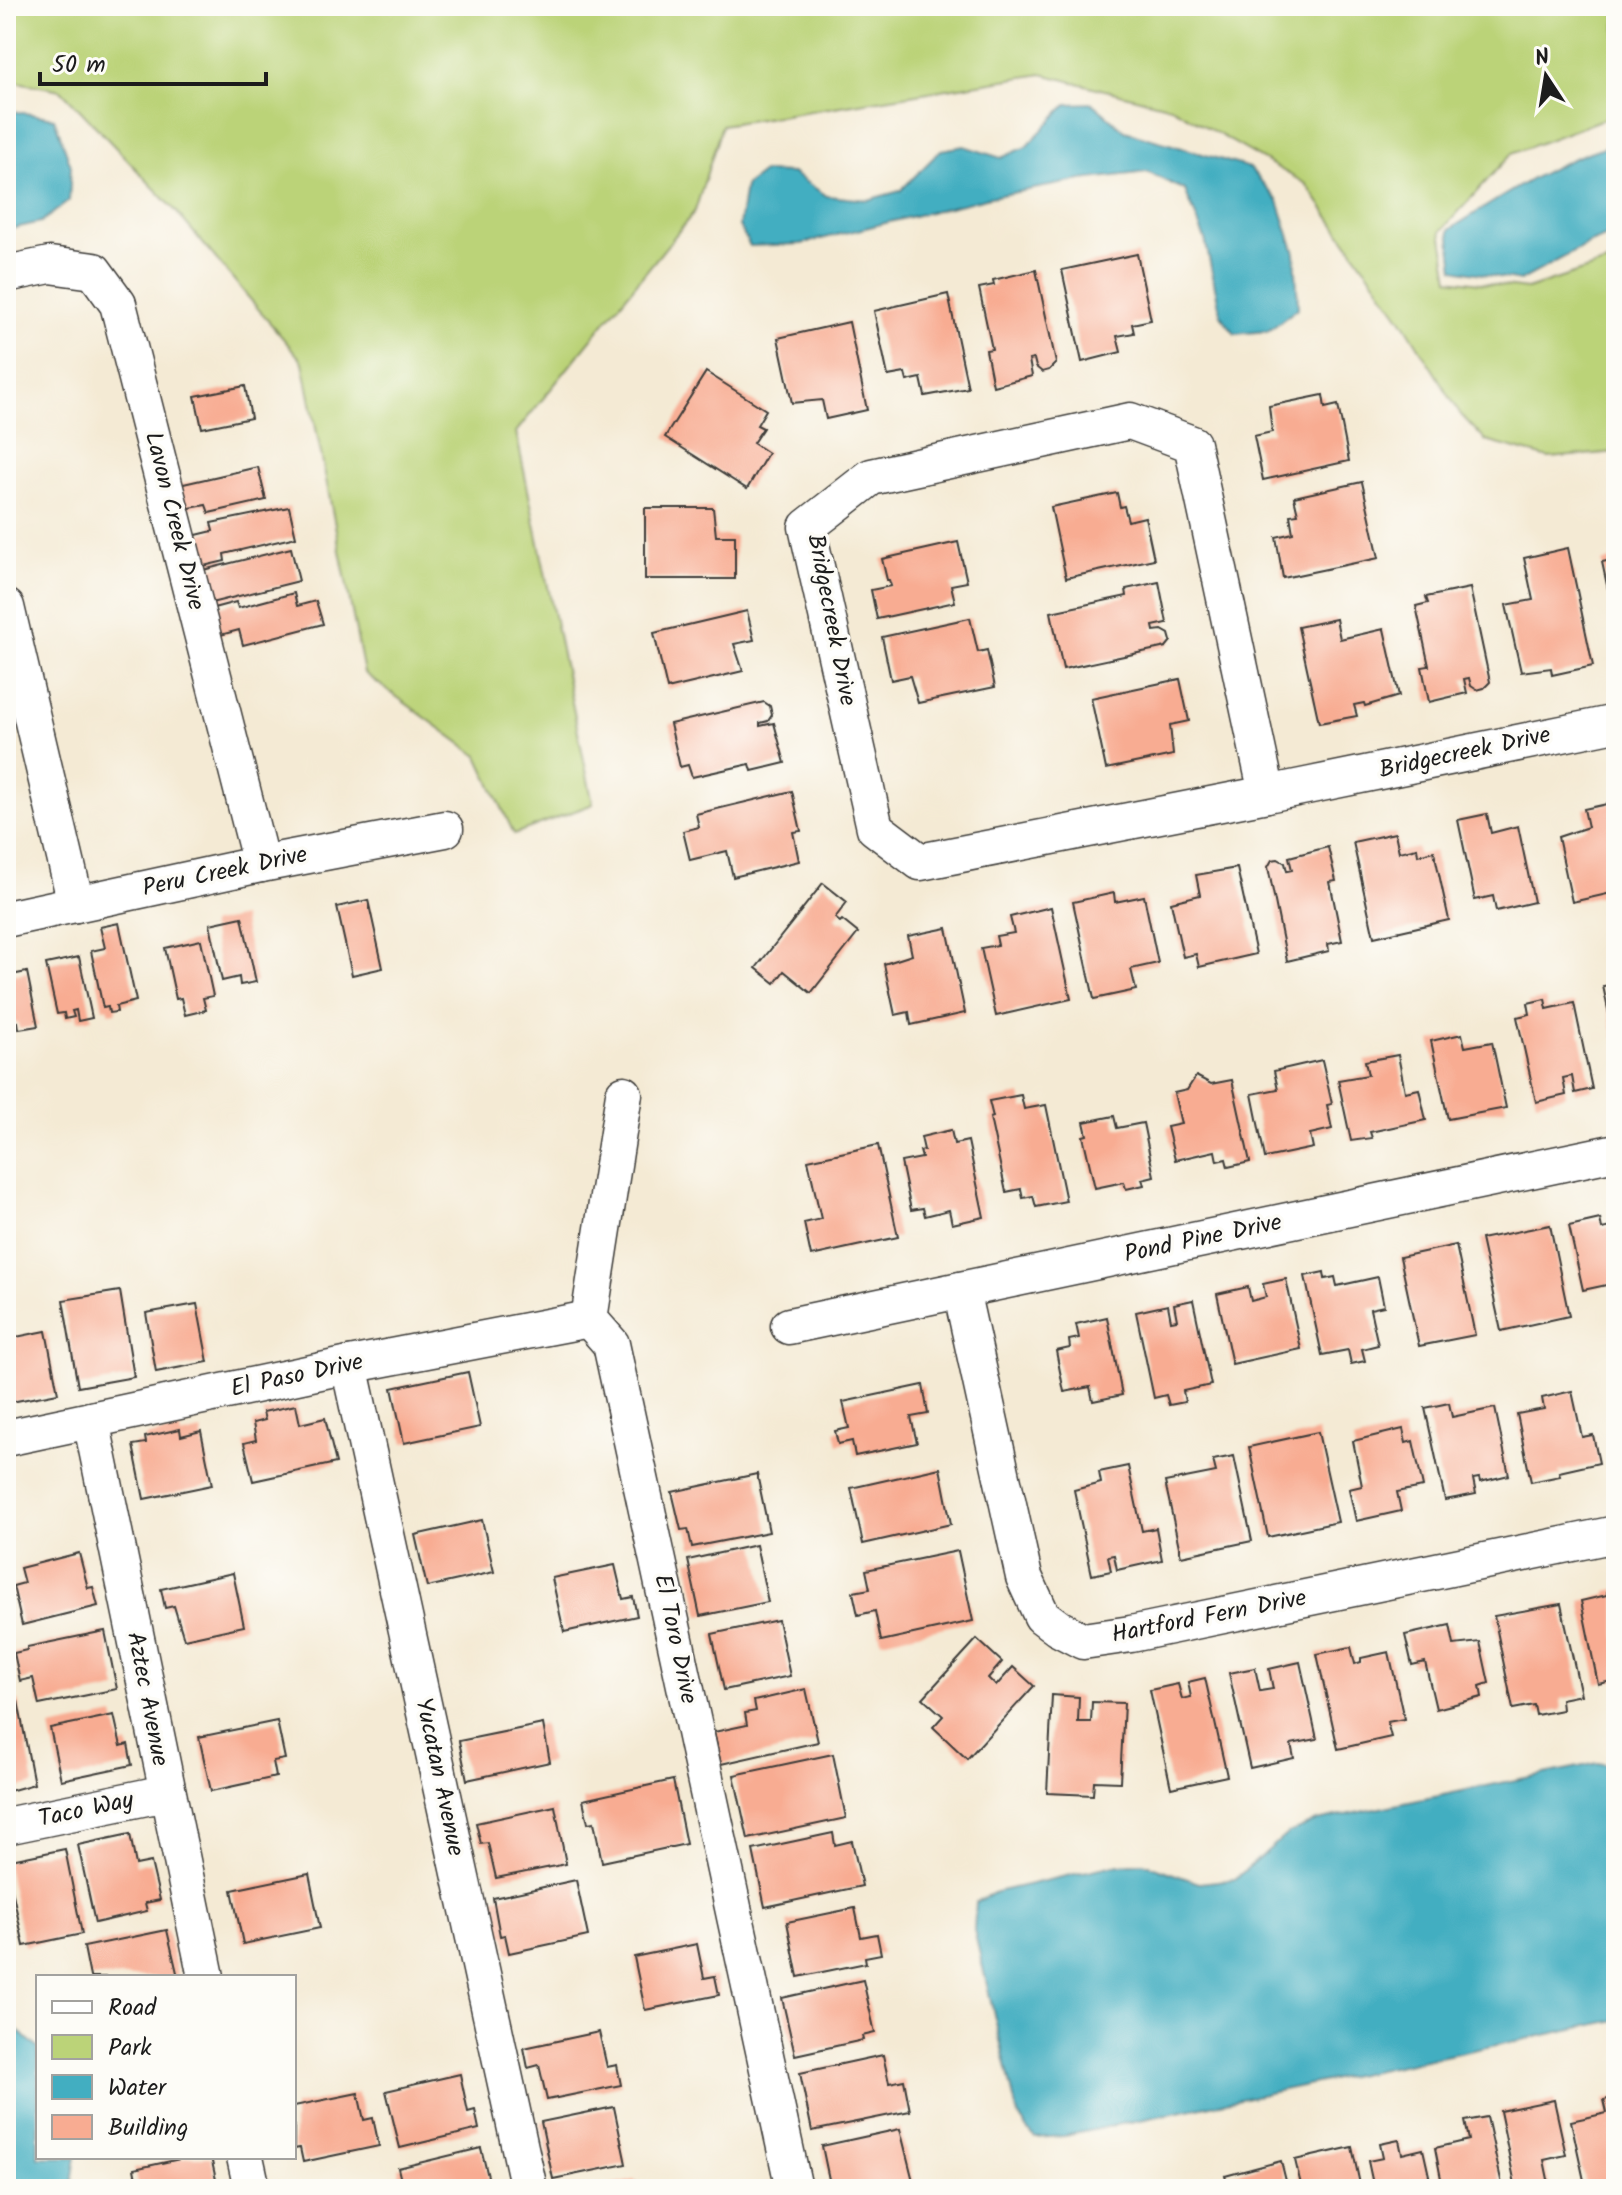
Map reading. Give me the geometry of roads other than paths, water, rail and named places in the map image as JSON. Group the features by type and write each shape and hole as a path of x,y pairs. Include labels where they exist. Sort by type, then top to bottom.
{"street":[{"name":"Lavon Creek Drive","path":"6,274 50,265 94,271 118,304 261,864"},
{"name":"Bridgecreek Drive","path":"1267,794 1192,444 1130,421 1115,424 871,477 807,527 875,828 920,862 1267,794 1616,723"},
{"path":"6,607 76,904"},
{"name":"Peru Creek Drive","path":"6,919 261,864 445,829"},
{"path":"589,1319 624,1094"},
{"name":"Pond Pine Drive","path":"789,1326 1616,1152"},
{"name":"Hartford Fern Drive","path":"961,1290 1024,1577 1042,1616 1083,1641 1131,1634 1616,1534"},
{"name":"El Paso Drive","path":"6,1438 349,1365 589,1319"},
{"name":"El Toro Drive","path":"589,1319 611,1344 794,2189"},
{"name":"Yucatan Avenue","path":"349,1365 529,2189"},
{"name":"Aztec Avenue","path":"91,1420 206,1975"},
{"name":"Taco Way","path":"6,1826 166,1793"},
{"path":"245,2159 252,2189"}],"water":[{"path":"1092,103 1125,131 1250,168 1278,201 1295,253 1298,308 1268,331 1235,334 1221,315 1205,239 1185,190 1147,172 990,197 801,244 750,246 739,226 745,186 763,172 792,173 827,196 867,200 900,191 941,150 964,146 1001,158 1026,147 1067,104"},
{"path":"6,110 54,118 71,166 69,201 41,222 6,230"},
{"path":"1616,144 1616,233 1590,243 1520,281 1454,269 1449,230 1551,169"},
{"path":"1598,1763 1616,1767 1616,2020 1064,2136 1035,2138 1018,2116 974,1930 976,1902 996,1892 1110,1866 1143,1863 1199,1883 1235,1879 1287,1834 1317,1821"},
{"path":"6,2020 36,2046 36,2159 76,2159 71,2189 6,2189"}]}
